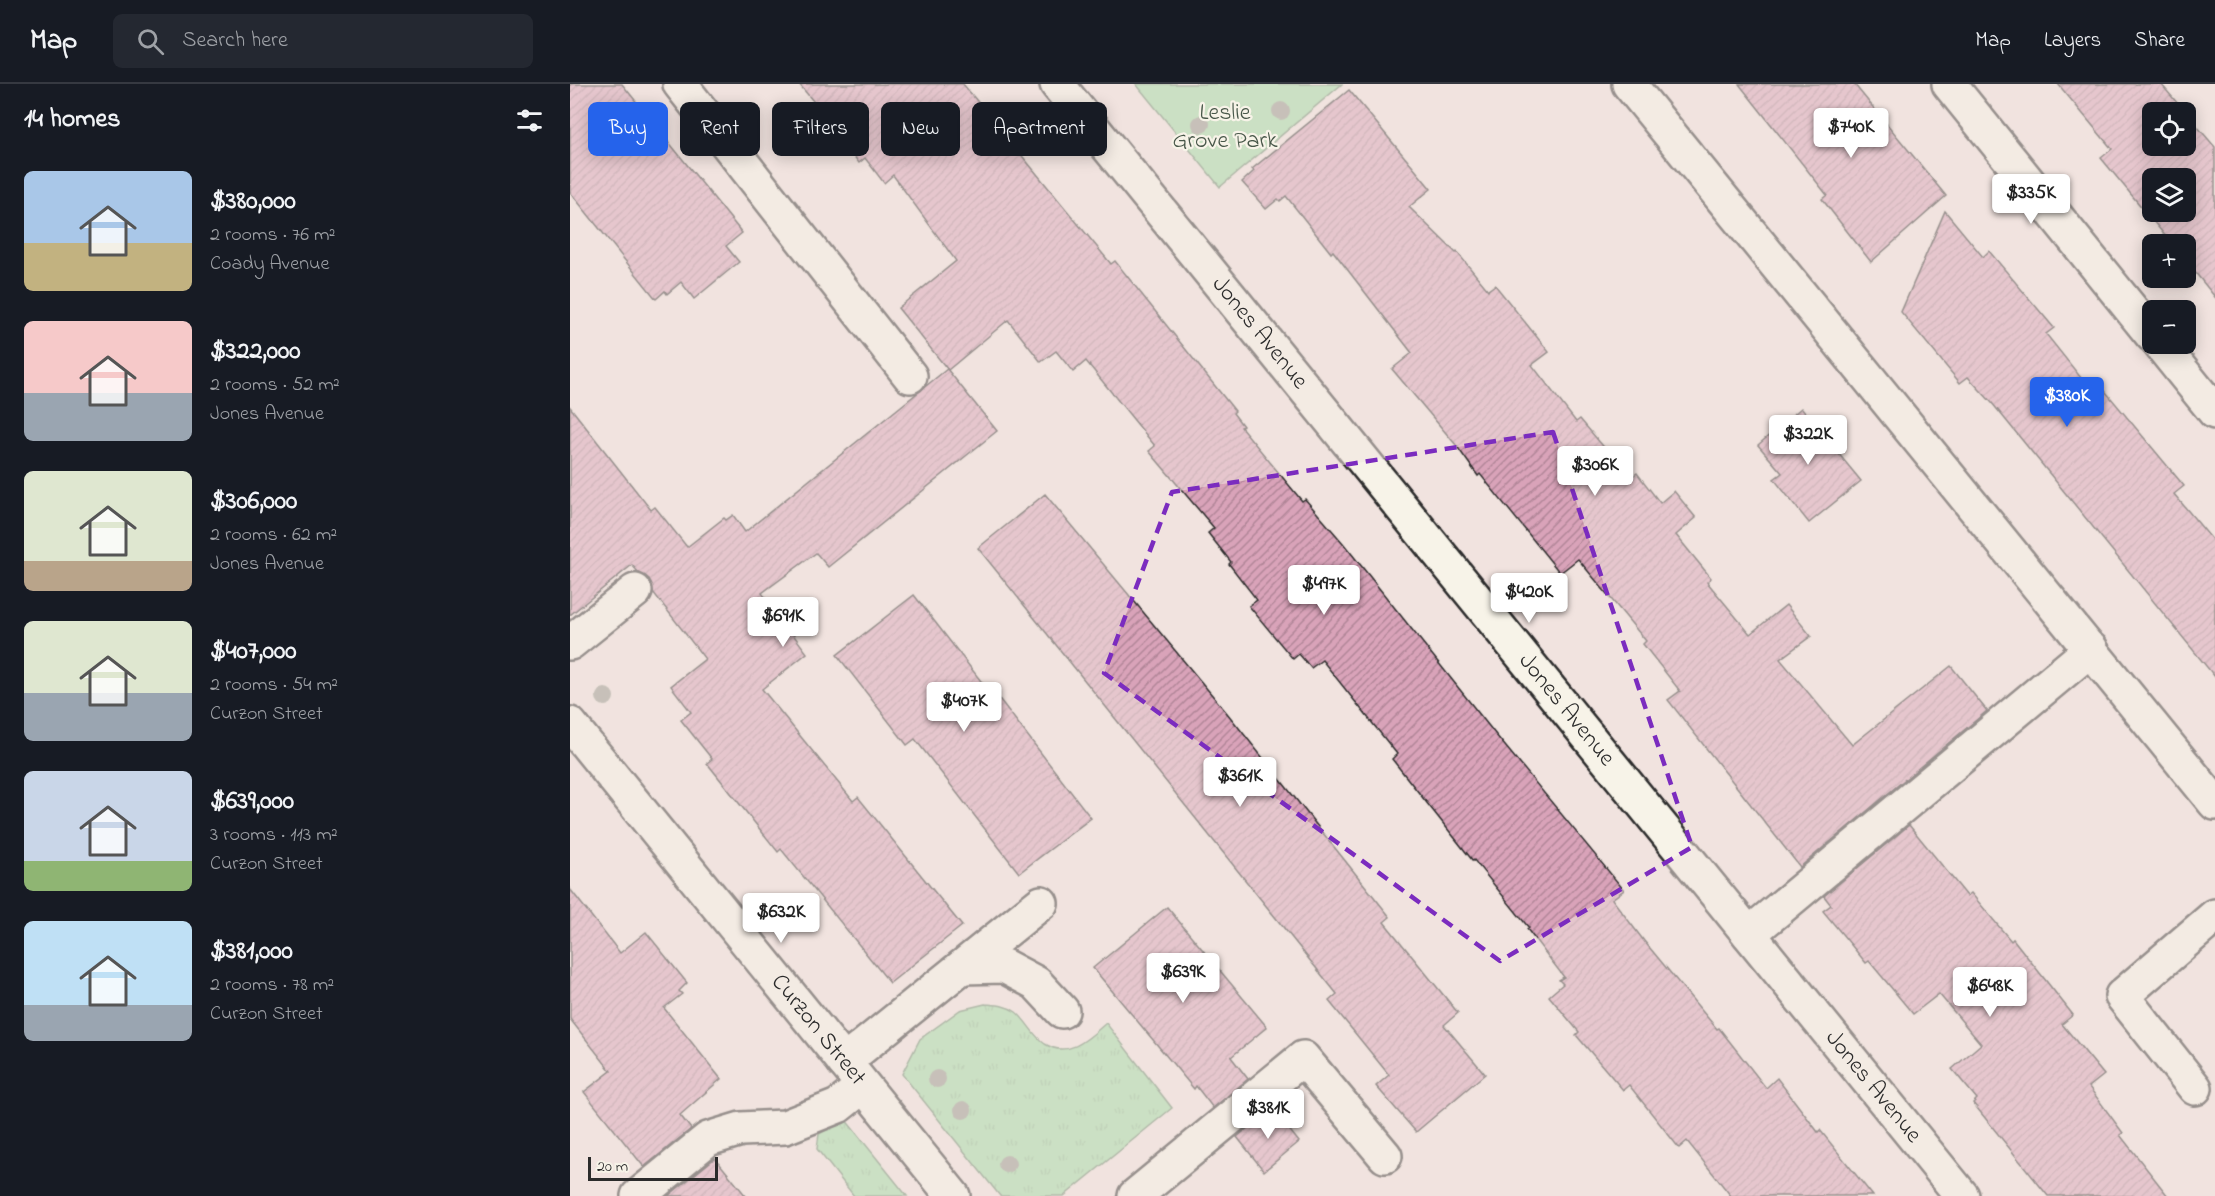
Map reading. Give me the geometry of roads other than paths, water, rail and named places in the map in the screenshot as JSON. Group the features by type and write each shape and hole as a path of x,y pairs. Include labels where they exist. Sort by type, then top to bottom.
{"street":[{"path":"680,84 910,376"},
{"name":"Jones Avenue","path":"1057,84 1962,1196"},
{"path":"1629,84 2215,803"},
{"path":"1949,84 2142,323"},
{"path":"2168,354 2215,412"},
{"path":"570,643 635,591"},
{"path":"1749,934 2091,649"},
{"name":"Curzon Street","path":"570,724 953,1196"},
{"path":"638,1196 708,1139 741,1129 785,1127 838,1106 854,1074 962,967 1041,903"},
{"path":"2195,1088 2122,996 2215,916"},
{"path":"962,967 1004,966 1036,983 1062,1011"},
{"path":"1135,1196 1304,1058 1385,1156"}],"park label":[{"name":"Leslie Grove Park","path":"1225,127"}]}
